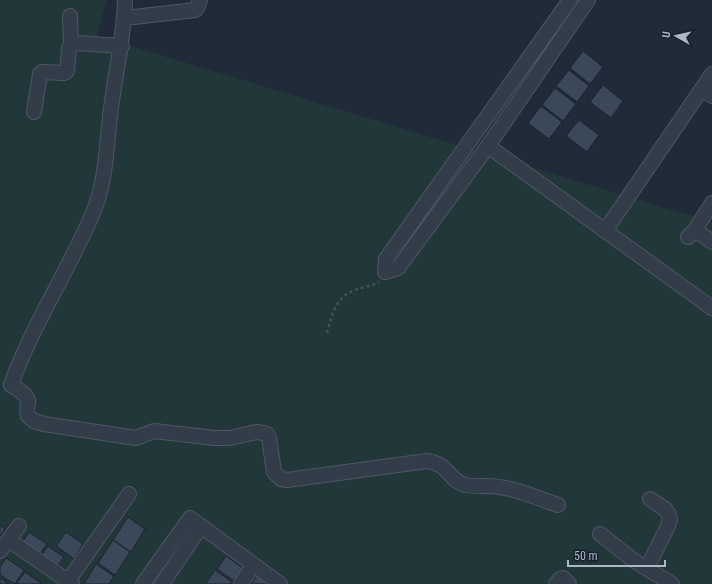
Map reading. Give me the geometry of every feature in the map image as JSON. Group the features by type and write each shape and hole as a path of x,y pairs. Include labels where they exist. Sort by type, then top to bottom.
{"street":[{"path":"125,0 122,46 110,117 107,155 101,192 93,213 42,314 5,382 26,397 28,402 26,409 28,416 34,421 44,424 136,438 154,431 214,438 230,438 256,432 264,433 267,434 269,438 274,472 281,479 287,480 427,461 440,464 458,482 465,485 499,487 558,505"},
{"path":"125,18 195,10 200,0"},
{"path":"570,0 386,259 385,272 398,268 488,146 588,0"},
{"path":"34,112 40,74 42,72 64,73 67,71 69,48 71,45 70,16"},
{"path":"71,45 78,43 122,46"},
{"path":"605,231 707,93 712,74"},
{"path":"488,146 712,308"},
{"path":"712,204 692,234 712,242"},
{"path":"9,540 70,583 130,494"},
{"path":"647,568 670,520 665,509 650,499"},
{"path":"143,584 190,518 280,584"},
{"path":"0,551 19,526"},
{"path":"162,584 202,526"},
{"path":"600,534 633,560 672,584"},
{"path":"240,584 253,565"},
{"path":"556,584 560,578 563,578 569,584"}],"path":[{"path":"327,333 335,306 340,299 347,294 378,283 385,272"}],"green space":[{"path":"0,0 107,0 97,36 712,222 712,584 0,584"}],"building":[{"path":"583,51 603,67 590,84 570,68"},
{"path":"569,70 589,86 577,102 556,86"},
{"path":"603,85 623,101 611,118 590,102"},
{"path":"555,88 576,104 563,121 542,105"},
{"path":"541,106 562,122 549,139 528,123"},
{"path":"579,120 599,135 587,152 566,136"},
{"path":"128,517 145,529 131,552 113,540"},
{"path":"0,525 5,529 0,537"},
{"path":"29,532 47,544 37,559 19,547"},
{"path":"66,532 83,544 74,559 56,546"},
{"path":"113,540 130,552 115,575 98,563"},
{"path":"48,546 64,557 54,571 38,560"},
{"path":"226,556 243,568 234,581 217,569"},
{"path":"6,558 24,570 15,584 0,575 0,567"},
{"path":"96,564 114,576 109,584 84,584"},
{"path":"215,570 232,582 230,584 206,583"},
{"path":"25,572 41,583 16,584"},
{"path":"258,574 268,581 265,584 251,584"},
{"path":"0,578 9,584 0,584"}]}
